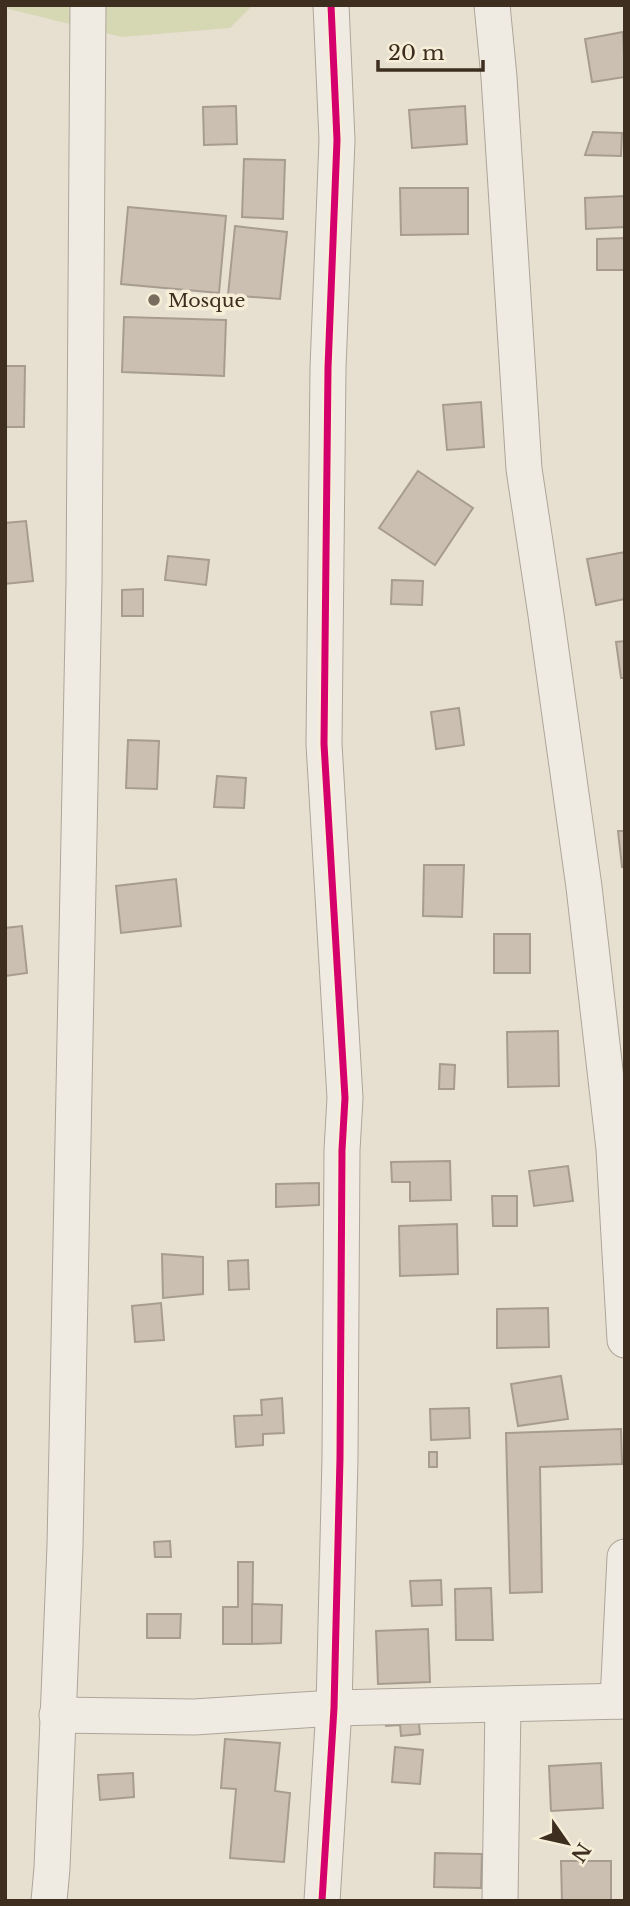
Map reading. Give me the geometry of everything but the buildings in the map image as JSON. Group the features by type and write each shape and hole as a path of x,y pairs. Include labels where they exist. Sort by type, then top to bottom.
{"street":[{"path":"49,1901 65,1518 84,596 88,5"},
{"path":"322,1901 334,1708 345,1098 324,744 328,368 337,140 331,5"},
{"path":"492,5 524,469 584,887 614,1149 625,1340"},
{"path":"57,1715 194,1717 334,1708 622,1701 625,1557"},
{"path":"500,1901 503,1705"}],"green space":[{"path":"5,5 253,5 230,28 122,37 5,8"}],"cycle path":[{"path":"322,1901 334,1708 345,1098 324,744 328,368 337,140 331,5"}],"place":[{"name":"Mosque","path":"154,300"}]}
